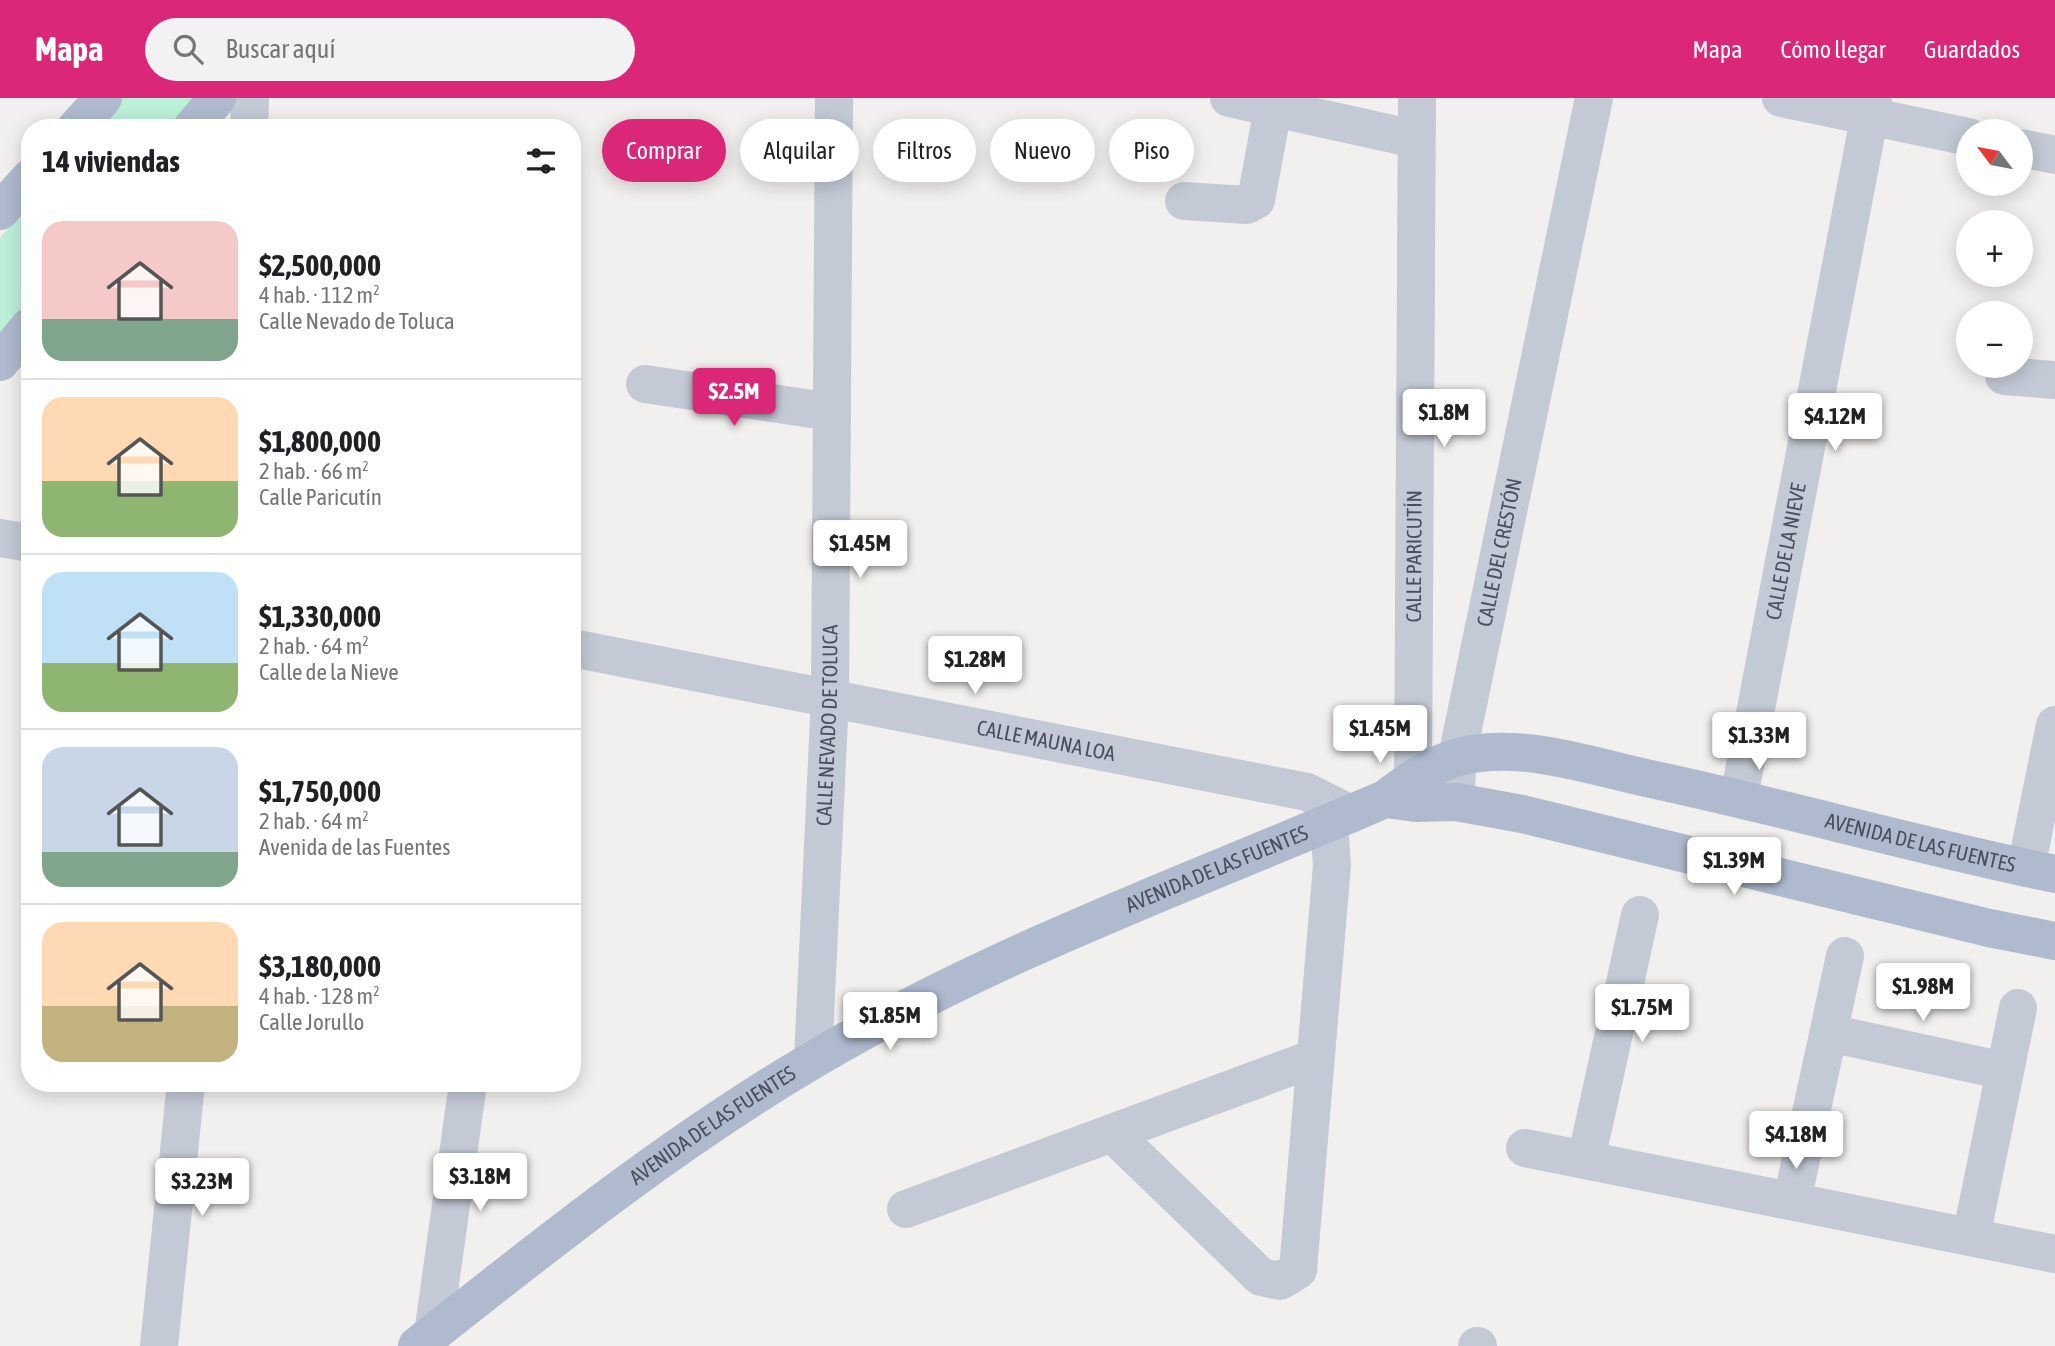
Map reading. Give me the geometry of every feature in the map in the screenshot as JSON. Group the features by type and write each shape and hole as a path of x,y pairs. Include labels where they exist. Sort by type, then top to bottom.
{"main road":[{"path":"84,119 103,98"},
{"path":"200,119 217,98"},
{"path":"0,211 21,188"},
{"path":"0,362 21,337"},
{"name":"AVENIDA DE LAS FUENTES","path":"425,1340 678,1145 813,1059 971,974 1379,804 1457,757 1498,753 1543,756 1739,797 2040,871"},
{"name":"AVENIDA DE LAS FUENTES","path":"1379,804 1456,802 1522,814 1989,928 2055,941"}],"street":[{"path":"249,119 250,98"},
{"name":"CALLE NEVADO DE TOLUCA","path":"813,1059 830,697 834,98"},
{"path":"1229,98 1415,139"},
{"name":"CALLE PARICUTÍN","path":"1112,1133 1261,1277 1280,1281 1298,1270 1332,864 1379,804 1417,98"},
{"name":"CALLE DEL CRESTÓN","path":"1456,802 1457,757 1594,98"},
{"path":"1780,98 1871,107 1956,133"},
{"name":"CALLE DE LA NIEVE","path":"1739,797 1871,107"},
{"path":"1184,201 1247,205 1256,200 1273,108"},
{"path":"2034,151 2055,155"},
{"path":"2030,378 2055,380"},
{"path":"645,384 832,412"},
{"path":"0,538 21,542"},
{"name":"CALLE MAUNA LOA","path":"581,650 1379,804"},
{"path":"2040,871 2055,725"},
{"path":"1586,1160 1640,915"},
{"path":"1792,1201 1846,956"},
{"path":"1971,1237 2018,1008"},
{"path":"1829,1033 2006,1071"},
{"path":"906,1209 1315,1058"},
{"path":"159,1346 185,1092"},
{"path":"425,1340 466,1092"},
{"path":"1525,1147 2055,1254"}],"green space":[{"path":"121,98 204,98 187,119 103,119"},
{"path":"21,214 21,324 0,350 0,238"}]}
